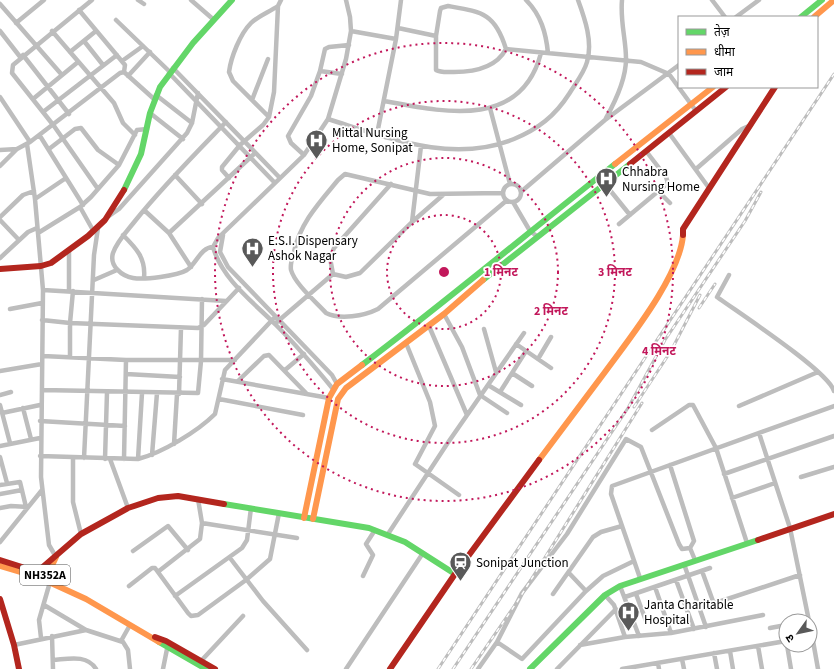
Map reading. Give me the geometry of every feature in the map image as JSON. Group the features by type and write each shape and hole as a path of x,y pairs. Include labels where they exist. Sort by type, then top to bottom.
{"main road":[{"path":"0,270 41,266 57,260 96,230 108,216 126,187 141,154 150,112 155,97 171,71 232,0"},
{"path":"802,16 822,0"},
{"path":"815,16 834,0"},
{"path":"304,518 329,398 335,386 438,308 530,231 712,88"},
{"path":"313,519 333,421 340,395 346,388 429,326 725,88"},
{"path":"390,669 455,574 638,327 675,267 682,247 683,229 752,125 774,88"},
{"path":"41,575 56,557 81,534 128,508 158,498 178,496 198,498 375,530 388,534 423,553 455,574"},
{"path":"530,669 605,595 620,586 640,578 834,514"},
{"path":"41,575 45,564 56,557"},
{"name":"NH352A","path":"0,560 41,575 82,594 86,599 206,669"},
{"path":"0,566 41,575 50,582 86,599"},
{"path":"0,599 14,645 19,669"},
{"path":"198,669 155,642 151,637 157,636 162,638 215,669"}],"street":[{"path":"3,0 0,3 62,75"},
{"path":"16,23 44,0"},
{"path":"92,0 22,56 13,65 12,71 54,126 98,189"},
{"path":"138,0 144,4"},
{"path":"191,0 214,20"},
{"path":"229,178 222,168 240,145 259,129 268,116 274,92 278,6 281,0"},
{"path":"335,386 332,375 275,320 239,288 221,265 213,247 215,242 304,155 328,119 349,45 351,31 350,17 346,0"},
{"path":"377,134 398,28 401,0"},
{"path":"526,0 541,21 546,37 548,54"},
{"path":"328,119 421,146 460,150 499,145 533,132 560,108 584,70 588,57 589,44 586,21 578,0"},
{"path":"605,120 621,87 626,60 621,18 622,0"},
{"path":"712,0 724,16"},
{"path":"737,16 759,0"},
{"path":"268,116 233,80 229,72 246,29 256,20 278,6"},
{"path":"448,6 483,14 494,24 501,34 506,49 502,56 483,69 466,72 441,72 435,68 436,36 441,8 448,6"},
{"path":"79,10 122,61 125,66 124,72"},
{"path":"116,20 171,71 198,93 280,178"},
{"path":"398,28 436,36"},
{"path":"0,31 59,99 69,114"},
{"path":"52,31 114,104 123,122 135,135"},
{"path":"70,52 96,31"},
{"path":"351,31 396,39"},
{"path":"84,41 103,65"},
{"path":"304,155 292,143 288,136 311,96 320,71 325,49 329,47 349,45"},
{"path":"122,61 143,46"},
{"path":"506,49 641,62 669,74 678,86"},
{"path":"128,76 150,52"},
{"path":"384,101 439,111 469,111 490,108 518,93 538,67 541,53"},
{"path":"43,112 89,75 117,55"},
{"path":"252,100 268,59"},
{"path":"32,99 78,62"},
{"path":"502,193 444,195 417,192 391,184 345,174 338,180 306,219 296,239 291,265 294,276 326,313 331,315 359,315 372,312 506,201 513,202 520,198 522,191 605,120 678,66"},
{"path":"171,71 196,101 276,183"},
{"path":"320,71 342,74"},
{"path":"124,72 192,124"},
{"path":"0,166 17,149 29,143 54,126 120,73 124,72"},
{"path":"680,88 696,111"},
{"path":"108,216 119,209 183,139 192,124 198,93"},
{"path":"0,97 29,143 43,290 42,390 40,405 42,490 49,545 56,557"},
{"path":"490,108 510,184"},
{"path":"150,112 183,139"},
{"path":"213,247 205,250 191,267 182,273 144,278 133,278 123,275 117,270 112,260 112,255 123,235 175,175 226,122"},
{"path":"696,168 742,129 752,125"},
{"path":"49,149 75,129 81,128 98,150 119,165"},
{"path":"0,258 30,231 38,231 81,206 119,165 138,129 147,129"},
{"path":"669,133 696,168 709,188"},
{"path":"40,136 96,230 84,458"},
{"path":"412,222 417,192 421,146"},
{"path":"0,150 17,149"},
{"path":"619,224 668,183 646,151"},
{"path":"170,233 256,153"},
{"path":"175,175 202,204"},
{"path":"35,199 66,178"},
{"path":"333,274 330,258 334,248 391,184"},
{"path":"502,193 505,187 510,184 516,184 522,191"},
{"path":"605,184 630,215"},
{"path":"19,240 0,219 23,195 34,191"},
{"path":"659,192 670,203"},
{"path":"502,193 506,201"},
{"path":"333,274 346,277 360,273 412,222 444,195"},
{"path":"513,202 530,231 538,237"},
{"path":"144,210 170,233 191,267"},
{"path":"123,235 141,256 145,270 144,278"},
{"path":"223,235 220,252 228,267 304,354 335,386"},
{"path":"69,251 71,291 70,357"},
{"path":"94,280 117,270"},
{"path":"40,456 138,459 152,455 174,444 215,414 225,370 275,320 333,274"},
{"path":"729,275 717,297 818,372 833,385 834,391"},
{"path":"42,320 70,323 181,328 201,327 239,288"},
{"path":"43,290 226,301"},
{"path":"42,390 178,394 199,392 202,299"},
{"path":"10,309 42,303"},
{"path":"444,314 462,347 480,395 507,413"},
{"path":"429,326 467,415"},
{"path":"174,444 180,377 181,328"},
{"path":"484,329 496,372"},
{"path":"388,534 480,395 524,333"},
{"path":"538,359 551,337"},
{"path":"406,343 433,414 434,429 415,462 416,465 459,494"},
{"path":"516,344 550,368"},
{"path":"500,392 526,351"},
{"path":"285,370 304,354"},
{"path":"238,381 266,355 271,356 306,393"},
{"path":"42,356 126,360 235,360"},
{"path":"124,459 126,360"},
{"path":"0,372 42,364"},
{"path":"739,406 818,372"},
{"path":"512,373 532,386"},
{"path":"126,374 180,377"},
{"path":"222,379 329,398"},
{"path":"488,385 521,405"},
{"path":"0,395 11,392"},
{"path":"107,392 107,459 128,508"},
{"path":"138,459 142,392"},
{"path":"152,455 157,393"},
{"path":"219,399 303,415"},
{"path":"652,430 691,404 716,448 747,543"},
{"path":"0,405 10,443"},
{"path":"2,413 40,405"},
{"path":"640,578 611,494 612,486 834,406"},
{"path":"23,408 30,439"},
{"path":"40,421 125,426"},
{"path":"759,433 790,528 807,613"},
{"path":"724,474 834,436"},
{"path":"0,446 40,438"},
{"path":"478,669 497,642 522,593 566,534 626,439 641,447 679,544 682,549 690,548"},
{"path":"0,457 7,483"},
{"path":"73,458 74,502 81,534"},
{"path":"670,465 694,541 690,548"},
{"path":"801,477 834,467"},
{"path":"0,485 19,481 27,507"},
{"path":"732,498 775,483"},
{"path":"0,494 22,490"},
{"path":"0,542 42,490"},
{"path":"159,571 188,550 200,539 202,523 198,498"},
{"path":"0,508 11,506 27,507"},
{"path":"175,596 230,558 244,545 249,531 251,508"},
{"path":"129,586 152,568 155,568 159,571 188,613 194,616 246,580 270,558 276,535 279,513"},
{"path":"202,523 297,538"},
{"path":"133,551 168,526 188,550"},
{"path":"553,594 593,537 601,532 622,526"},
{"path":"363,576 373,555 366,544 375,530"},
{"path":"690,548 695,560"},
{"path":"346,669 423,553"},
{"path":"230,558 246,580 307,650"},
{"path":"497,642 522,659 586,591 611,571 634,561"},
{"path":"684,564 706,627"},
{"path":"625,597 710,568"},
{"path":"702,571 714,604"},
{"path":"569,573 586,591"},
{"path":"700,608 800,575"},
{"path":"676,580 694,630"},
{"path":"40,638 38,624 50,582"},
{"path":"620,586 639,636"},
{"path":"655,587 671,633"},
{"path":"636,594 646,621"},
{"path":"605,595 616,609 625,637"},
{"path":"44,605 86,630 121,641 128,650 130,669"},
{"path":"557,669 616,609"},
{"path":"580,645 625,637 694,630 763,615"},
{"path":"201,661 243,616"},
{"path":"121,641 130,625"},
{"path":"770,628 778,626"},
{"path":"14,645 40,638 86,630"},
{"path":"52,636 53,669"},
{"path":"625,669 778,642"},
{"path":"758,646 762,669"},
{"path":"162,669 167,649"},
{"path":"730,651 733,669"},
{"path":"714,653 717,669"},
{"path":"788,653 791,669"},
{"path":"815,653 818,669"},
{"path":"53,660 80,658 91,662 96,669"},
{"path":"682,659 684,669"},
{"path":"658,663 659,669"}],"railway":[{"path":"438,669 834,74"},
{"path":"453,669 628,408 665,340 745,221 761,192"},
{"path":"699,308 715,284"},
{"path":"634,407 671,351 700,295"},
{"path":"471,669 517,602 642,403"}],"traffic: fast":[{"path":"124,190 141,154 150,113 160,87 193,43 232,0"},
{"path":"802,16 822,0"},
{"path":"362,365 426,316 615,164"},
{"path":"483,280 630,164"},
{"path":"224,504 369,528 405,542 455,574"},
{"path":"530,669 605,595 620,586 758,540"},
{"path":"159,642 206,669"}],"traffic: slow":[{"path":"815,16 834,0"},
{"path":"615,164 712,88"},
{"path":"539,460 652,306 673,269 680,251 683,235"},
{"path":"313,519 338,399 346,388 444,314 483,280"},
{"path":"304,518 329,398 337,384 362,365"},
{"path":"47,576 56,557"},
{"path":"0,566 38,577 86,599 159,642"}],"traffic: jam":[{"path":"630,164 725,88"},
{"path":"683,235 683,229 774,88"},
{"path":"0,269 41,266 51,263 88,236 105,220 124,190"},
{"path":"390,669 455,574 539,460"},
{"path":"37,572 81,534 128,508 158,498 178,496 224,504"},
{"path":"758,540 834,514"},
{"path":"0,560 22,567"},
{"path":"0,599 14,645 19,669"},
{"path":"155,637 166,641 215,669"}],"place":[{"name":"Mittal Nursing Home, Sonipat","path":"317,160"},
{"name":"Chhabra Nursing Home","path":"606,198"},
{"name":"E.S.I. Dispensary Ashok Nagar","path":"253,268"},
{"name":"Sonipat Junction","path":"460,582"},
{"name":"Janta Charitable Hospital","path":"628,632"}]}
